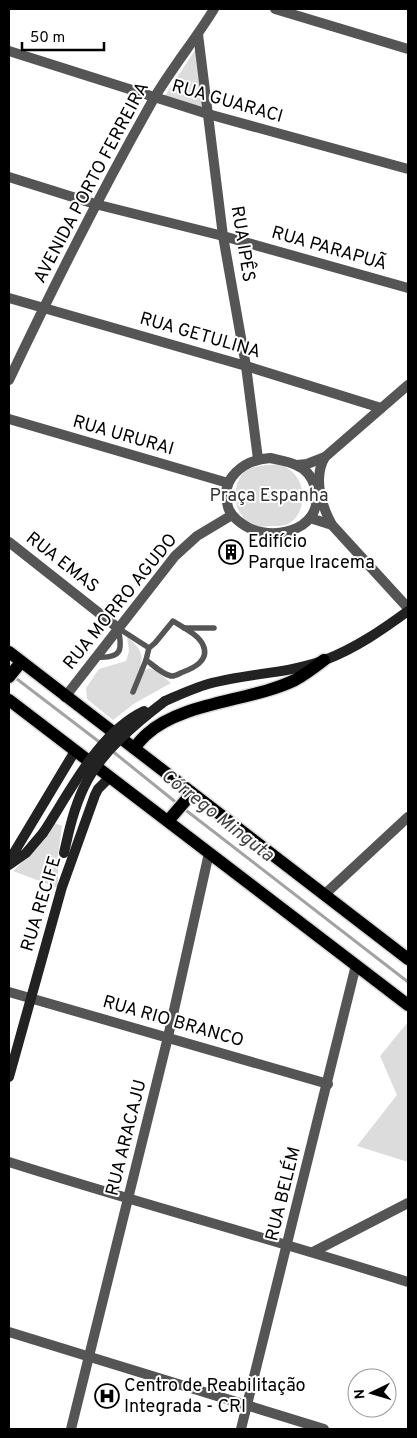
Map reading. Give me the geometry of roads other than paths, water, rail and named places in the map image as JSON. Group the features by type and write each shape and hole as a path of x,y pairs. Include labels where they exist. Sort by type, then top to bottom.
{"main road":[{"path":"9,865 26,853 42,833 89,762 114,731 141,712 207,684 286,671 324,660 346,651 380,632 408,609"},
{"path":"9,652 15,669 66,697 134,748 189,797 324,894 408,959"},
{"path":"134,748 147,734 175,717 295,680 324,660"},
{"path":"9,700 110,777 172,816 209,852 408,1005"},
{"path":"62,887 64,853 77,805 85,785 94,770 132,727 165,701"},
{"path":"9,861 75,751"},
{"name":"RUA RECIFE","path":"9,1076 62,887 95,794 110,777"},
{"path":"172,816 189,797"}],"street":[{"name":"AVENIDA PORTO FERREIRA","path":"9,380 95,204 155,98 214,9"},
{"path":"275,9 408,49"},
{"name":"RUA IPÊS","path":"198,34 223,236 246,366 258,459"},
{"name":"RUA GUARACI","path":"9,51 208,114 408,169"},
{"name":"RUA PARAPUÃ","path":"9,177 95,204 223,236 408,288"},
{"name":"RUA GETULINA","path":"9,298 246,366 381,408"},
{"path":"408,385 325,457 320,465 318,476 325,511 332,524 408,609"},
{"name":"RUA URURAI","path":"9,420 228,484"},
{"path":"297,465 307,464 325,457"},
{"path":"270,458 297,465 306,471 316,489 317,501 315,510 303,524 282,533 272,534 255,531 232,515 226,501 228,484 241,468 258,459 270,458"},
{"name":"RUA MORRO AGUDO","path":"66,697 118,628 184,546 232,515"},
{"path":"310,518 332,524"},
{"name":"RUA EMAS","path":"9,542 118,628"},
{"path":"324,894 408,817"},
{"name":"RUA ARACAJU","path":"71,1429 168,1037 209,852"},
{"name":"RUA BELÉM","path":"241,1429 356,965"},
{"name":"RUA RIO BRANCO","path":"9,992 328,1084"},
{"path":"9,1162 129,1200 313,1252 408,1282"},
{"path":"313,1252 408,1203"},
{"path":"9,1332 324,1429"}],"lane":[{"path":"146,660 168,675 173,676 195,668 201,663 204,655 204,646 197,637 173,621 155,644 148,648"},
{"path":"118,628 148,648"},
{"path":"96,657 116,656 120,651 122,643 118,628"},
{"path":"184,628 214,628"},
{"path":"133,692 146,660 148,648"}],"waterway":[{"name":"Córrego Minguta","path":"13,676 102,744"},
{"name":"Córrego Minguta","path":"111,750 178,804"},
{"name":"Córrego Minguta","path":"183,808 408,982"}],"place":[{"name":"Edifício Parque Iracema","path":"231,552"},
{"name":"Centro de Reabilitação Integrada - CRI","path":"107,1396"}],"park label":[{"name":"Praça Espanha","path":"269,496"}]}
